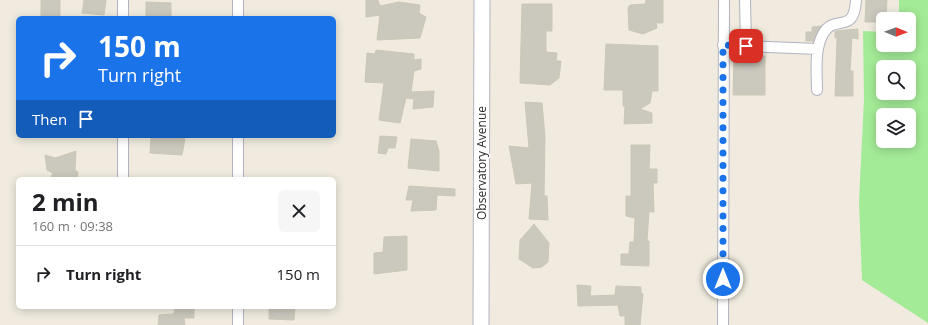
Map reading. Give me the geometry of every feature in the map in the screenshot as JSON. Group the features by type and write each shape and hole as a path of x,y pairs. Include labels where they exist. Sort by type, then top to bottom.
{"main road":[{"name":"Observatory Avenue","path":"481,325 482,0"}],"street":[{"path":"123,0 123,16"},
{"path":"238,0 238,16"},
{"path":"723,325 724,0"},
{"path":"745,0 746,46"},
{"path":"817,90 818,49 823,34 827,28 852,19 855,14 856,0"},
{"path":"723,45 818,49"},
{"path":"123,138 123,177"},
{"path":"238,138 238,177"},
{"path":"238,309 238,325"}],"green space":[{"path":"899,0 928,0 928,323 862,280 859,201 864,99 863,31 876,32 876,52 916,52 916,12 899,12"}],"building":[{"path":"41,0 60,0 60,16 41,16"},
{"path":"84,0 106,0 104,15 82,13"},
{"path":"366,0 378,0 380,6 399,2 420,5 419,13 426,17 420,38 377,40 380,15 366,17"},
{"path":"646,0 663,0 663,23 656,23 657,28 643,34 629,30 628,8 630,5 645,4"},
{"path":"866,0 887,0 886,12 876,12 876,22 865,22"},
{"path":"146,2 171,3 171,16 146,16"},
{"path":"522,4 552,4 552,31 546,31 546,52 557,53 556,61 561,61 559,78 550,85 520,83"},
{"path":"821,26 813,42 806,41 806,32 812,32 812,27"},
{"path":"858,29 858,39 852,38 850,71 853,71 853,96 835,96 837,38 835,38 835,31"},
{"path":"606,44 658,46 658,91 652,91 650,103 640,109 652,113 652,123 624,124 625,106 623,106 623,90 604,90"},
{"path":"376,50 414,54 414,60 421,59 421,69 414,71 411,92 434,91 433,107 413,109 414,99 406,98 400,123 379,120 384,83 365,82 367,53 375,54"},
{"path":"734,55 765,56 765,95 733,95"},
{"path":"525,102 542,103 545,137 544,196 547,196 548,220 529,219 532,183 516,184 509,146 529,148"},
{"path":"380,136 397,137 395,148 388,148 386,154 378,153"},
{"path":"151,138 185,139 182,155 150,153"},
{"path":"411,139 436,141 439,151 439,171 408,168"},
{"path":"631,145 650,145 649,169 657,169 657,183 653,183 654,212 649,212 647,241 649,241 649,266 621,265 621,254 629,254 630,242 634,242 635,218 626,216 626,196 631,196"},
{"path":"76,151 75,170 78,172 77,177 51,177 53,173 47,170 45,155 55,158"},
{"path":"409,186 455,189 455,196 437,195 436,210 411,211 413,200 406,200"},
{"path":"534,224 549,243 548,262 542,267 533,268 519,259 520,240"},
{"path":"407,236 407,270 374,274 374,253 383,252 384,237"},
{"path":"577,285 591,286 590,296 615,295 616,286 641,287 641,293 643,294 640,325 625,325 625,316 620,316 618,305 578,306"},
{"path":"175,309 194,309 194,318 184,318 185,325 158,325 159,315 174,314"},
{"path":"269,309 295,309 294,320 269,319"}],"route":[{"path":"723,279 723,45 746,46"}]}
